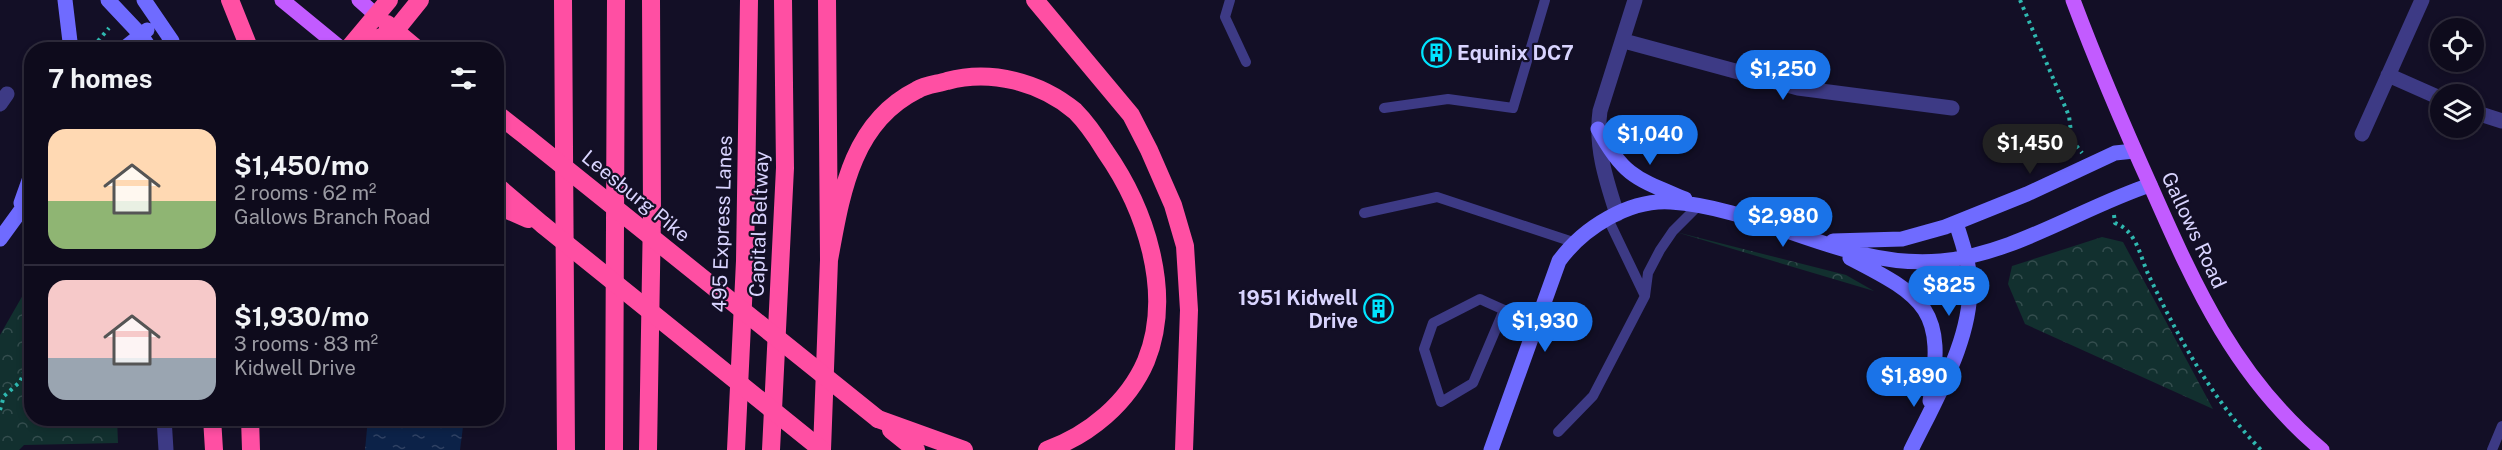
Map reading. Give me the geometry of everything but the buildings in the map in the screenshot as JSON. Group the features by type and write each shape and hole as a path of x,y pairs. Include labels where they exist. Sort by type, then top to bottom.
{"highway":[{"path":"230,0 247,42"},
{"path":"356,42 389,0"},
{"path":"369,42 395,31 420,0"},
{"path":"563,0 566,450"},
{"path":"614,450 616,0"},
{"path":"648,450 652,213 651,0"},
{"name":"495 Express Lanes","path":"736,450 745,261 749,0"},
{"name":"Capital Beltway","path":"771,450 785,168 783,0"},
{"path":"822,450 829,260 827,0"},
{"path":"1035,0 1131,115 1173,205 1185,246 1189,310 1184,450"},
{"path":"377,16 408,42"},
{"path":"829,260 850,166 862,140 883,114 917,90 962,77 1010,78 1048,93 1075,112 1120,172 1135,199 1151,249 1157,289 1153,335 1146,361 1131,386 1092,427 1071,441 1047,450"},
{"name":"Leesburg Pike","path":"504,119 916,450"},
{"path":"504,191 822,450"},
{"path":"504,208 543,225"},
{"path":"878,419 964,450"},
{"path":"212,426 214,450"},
{"path":"250,426 251,450"}],"main road":[{"path":"282,0 333,42"},
{"path":"358,0 377,16"},
{"name":"Gallows Road","path":"2073,0 2109,95 2134,151 2193,281 2228,345 2279,410 2322,450"}],"street":[{"path":"65,0 70,42"},
{"path":"108,0 146,42"},
{"path":"144,0 159,21 168,42"},
{"path":"1612,216 1598,129 1600,111 1624,41 1635,0"},
{"path":"2362,134 2422,0"},
{"path":"132,42 159,21"},
{"path":"1624,41 1798,88 1952,108"},
{"path":"2388,75 2430,94"},
{"path":"2484,115 2502,121"},
{"path":"1598,129 1611,153 1629,174 1699,205 1818,242 1888,260 1940,261 1966,257 2009,243 2150,185"},
{"path":"1818,242 1902,239 1956,223 2115,153 2134,151"},
{"path":"17,213 24,194"},
{"path":"1491,450 1537,324 1549,283 1559,261 1573,242 1612,216 1649,204 1669,201 1699,205"},
{"path":"0,239 24,205"},
{"path":"1911,450 1956,354 1964,326 1970,274 1956,223"},
{"path":"1818,242 1908,290 1931,320 1935,343 1933,382 1926,419"},
{"path":"164,426 166,450"}],"lane":[{"path":"1230,0 1225,16 1246,62"},
{"path":"1384,108 1448,99 1513,108 1545,0"},
{"path":"1364,213 1437,197 1573,242"},
{"path":"1558,432 1593,396 1645,296 1648,273 1660,250 1673,231 1699,205"},
{"path":"1612,216 1645,296"},
{"path":"1504,310 1473,383 1441,402 1424,349 1433,323 1480,299 1537,324"},
{"path":"2492,450 2502,426"}],"path":[{"path":"2020,0 2069,116 2072,140 2077,143 2089,165"},
{"path":"98,41 109,28"},
{"path":"2107,201 2115,223 2133,237 2179,340 2228,412 2261,450"},
{"path":"0,410 4,396 20,382 24,372"}],"green space":[{"path":"1676,232 1846,275 1874,291"},
{"path":"2102,237 2123,242 2213,409 2025,324 2008,284 2012,266"},
{"path":"24,293 24,426 117,426 118,443 24,445 19,450 0,450 0,335"}],"water":[{"path":"367,426 463,426 460,450 365,450"}],"place":[{"name":"Equinix DC7","path":"1436,53"},
{"name":"1951 Kidwell Drive","path":"1379,309"}]}
